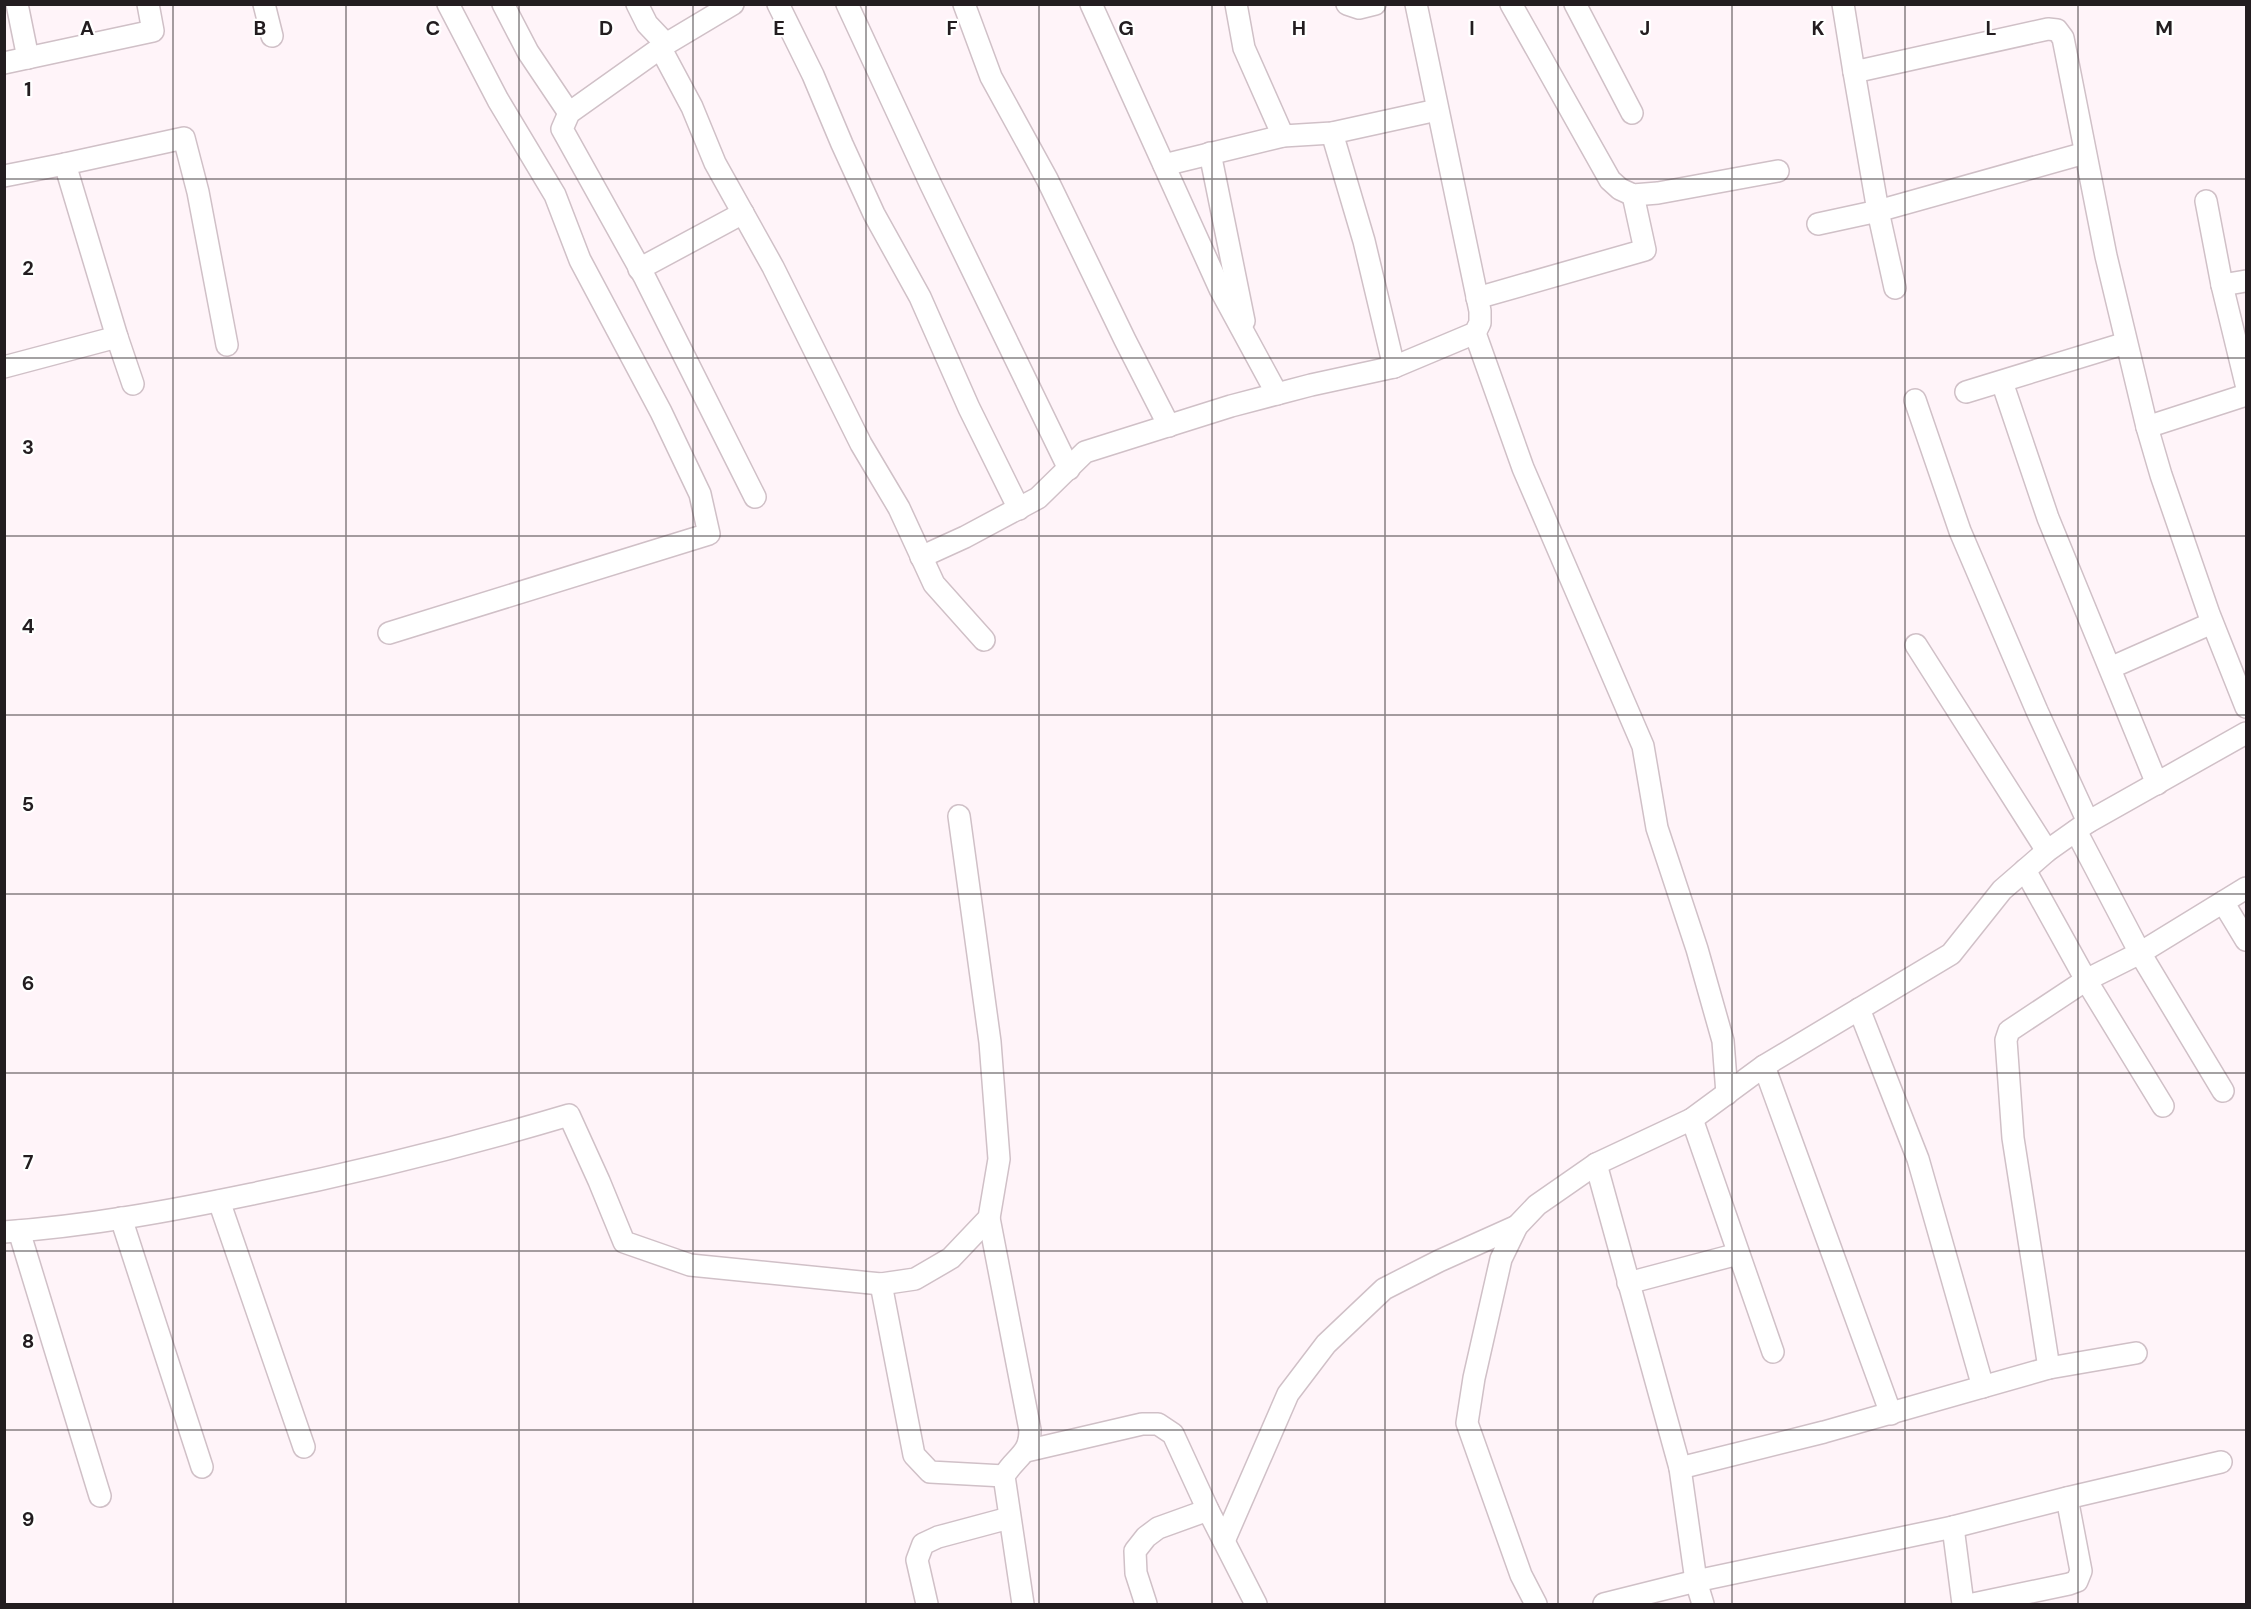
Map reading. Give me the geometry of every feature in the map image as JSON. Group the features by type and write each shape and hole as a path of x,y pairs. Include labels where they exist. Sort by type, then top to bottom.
{"street":[{"path":"17,4 28,58"},
{"path":"4,63 153,31 148,4"},
{"path":"264,4 272,36"},
{"path":"389,633 709,534 700,494 661,412 580,260 555,195 498,100 448,4"},
{"path":"503,4 528,51 569,113"},
{"path":"636,4 647,24 664,46 716,164 773,267 861,444 898,508 934,584 984,640"},
{"path":"733,4 664,46 569,113 562,129 639,269 755,496"},
{"path":"778,4 813,75 874,214 920,297 969,408 1019,509"},
{"path":"847,4 931,185 1069,469"},
{"path":"964,4 991,77 1047,179 1169,426"},
{"path":"1092,4 1220,289 1277,394"},
{"path":"1236,4 1244,48 1283,136"},
{"path":"1347,4 1359,8 1376,4"},
{"path":"921,556 965,537 1038,498 1085,452 1231,406 1394,368 1475,333 1480,323 1477,298 1416,4"},
{"path":"1511,4 1610,180 1620,189 1633,195 1658,193 1778,171"},
{"path":"1575,4 1632,113"},
{"path":"1842,4 1878,211 1895,288"},
{"path":"1854,72 2049,29 2057,30 2063,38 2085,153 2146,427 2212,623 2247,707"},
{"path":"1164,165 1283,136 1332,133 1437,110"},
{"path":"1332,133 1364,241 1394,368"},
{"path":"4,176 184,138 198,192 227,345"},
{"path":"1210,153 1248,342"},
{"path":"1818,224 1878,211 2085,153"},
{"path":"65,164 133,384"},
{"path":"1477,298 1645,250 1633,195"},
{"path":"2206,201 2222,285 2247,384"},
{"path":"639,269 743,213"},
{"path":"2222,285 2247,281"},
{"path":"1475,333 1523,468 1643,746 1657,828 1697,949 1723,1041 1726,1094"},
{"path":"6,361 117,337"},
{"path":"1966,392 2126,343"},
{"path":"2002,382 2048,518 2157,784"},
{"path":"2146,427 2247,395"},
{"path":"1915,400 1960,531 2037,711 2082,826 2140,953 2223,1091"},
{"path":"2110,668 2212,623"},
{"path":"1917,645 2047,851"},
{"path":"1536,1605 1521,1575 1467,1423 1474,1378 1501,1259 1517,1226 1537,1205 1596,1164 1692,1119 1764,1066 1951,954 2002,890 2047,851 2082,826 2247,733"},
{"path":"959,816 990,1042 999,1159 989,1218 1030,1430 1030,1443 1026,1451 1004,1476 1023,1605"},
{"path":"2025,870 2086,980 2163,1106"},
{"path":"2049,1368 2013,1138 2006,1040 2009,1031 2086,980 2140,953 2247,888"},
{"path":"2223,902 2247,940"},
{"path":"1859,1009 1918,1159 1983,1387"},
{"path":"1764,1066 1891,1414"},
{"path":"100,1496 12,1232 121,1218 219,1201 352,1173 498,1136 569,1115 624,1242 690,1265 881,1284 915,1279 951,1258 989,1218"},
{"path":"1692,1119 1773,1352"},
{"path":"1596,1164 1680,1468 1696,1581 1703,1605"},
{"path":"219,1201 304,1448"},
{"path":"121,1218 202,1467"},
{"path":"1224,1541 1288,1394 1326,1344 1384,1289 1517,1226"},
{"path":"1628,1283 1738,1254"},
{"path":"881,1284 914,1455 930,1472 1004,1476"},
{"path":"1680,1468 1891,1414 2049,1368 2136,1353"},
{"path":"1026,1451 1142,1424 1158,1424 1173,1434 1256,1605"},
{"path":"1604,1605 1696,1581 1953,1527 2221,1462"},
{"path":"1973,1605 2077,1581 2081,1571 2067,1498"},
{"path":"1146,1605 1137,1573 1135,1551 1146,1537 1158,1528 1208,1510"},
{"path":"927,1605 917,1560 923,1544 938,1537 1009,1518"},
{"path":"1953,1527 1963,1605"}]}
